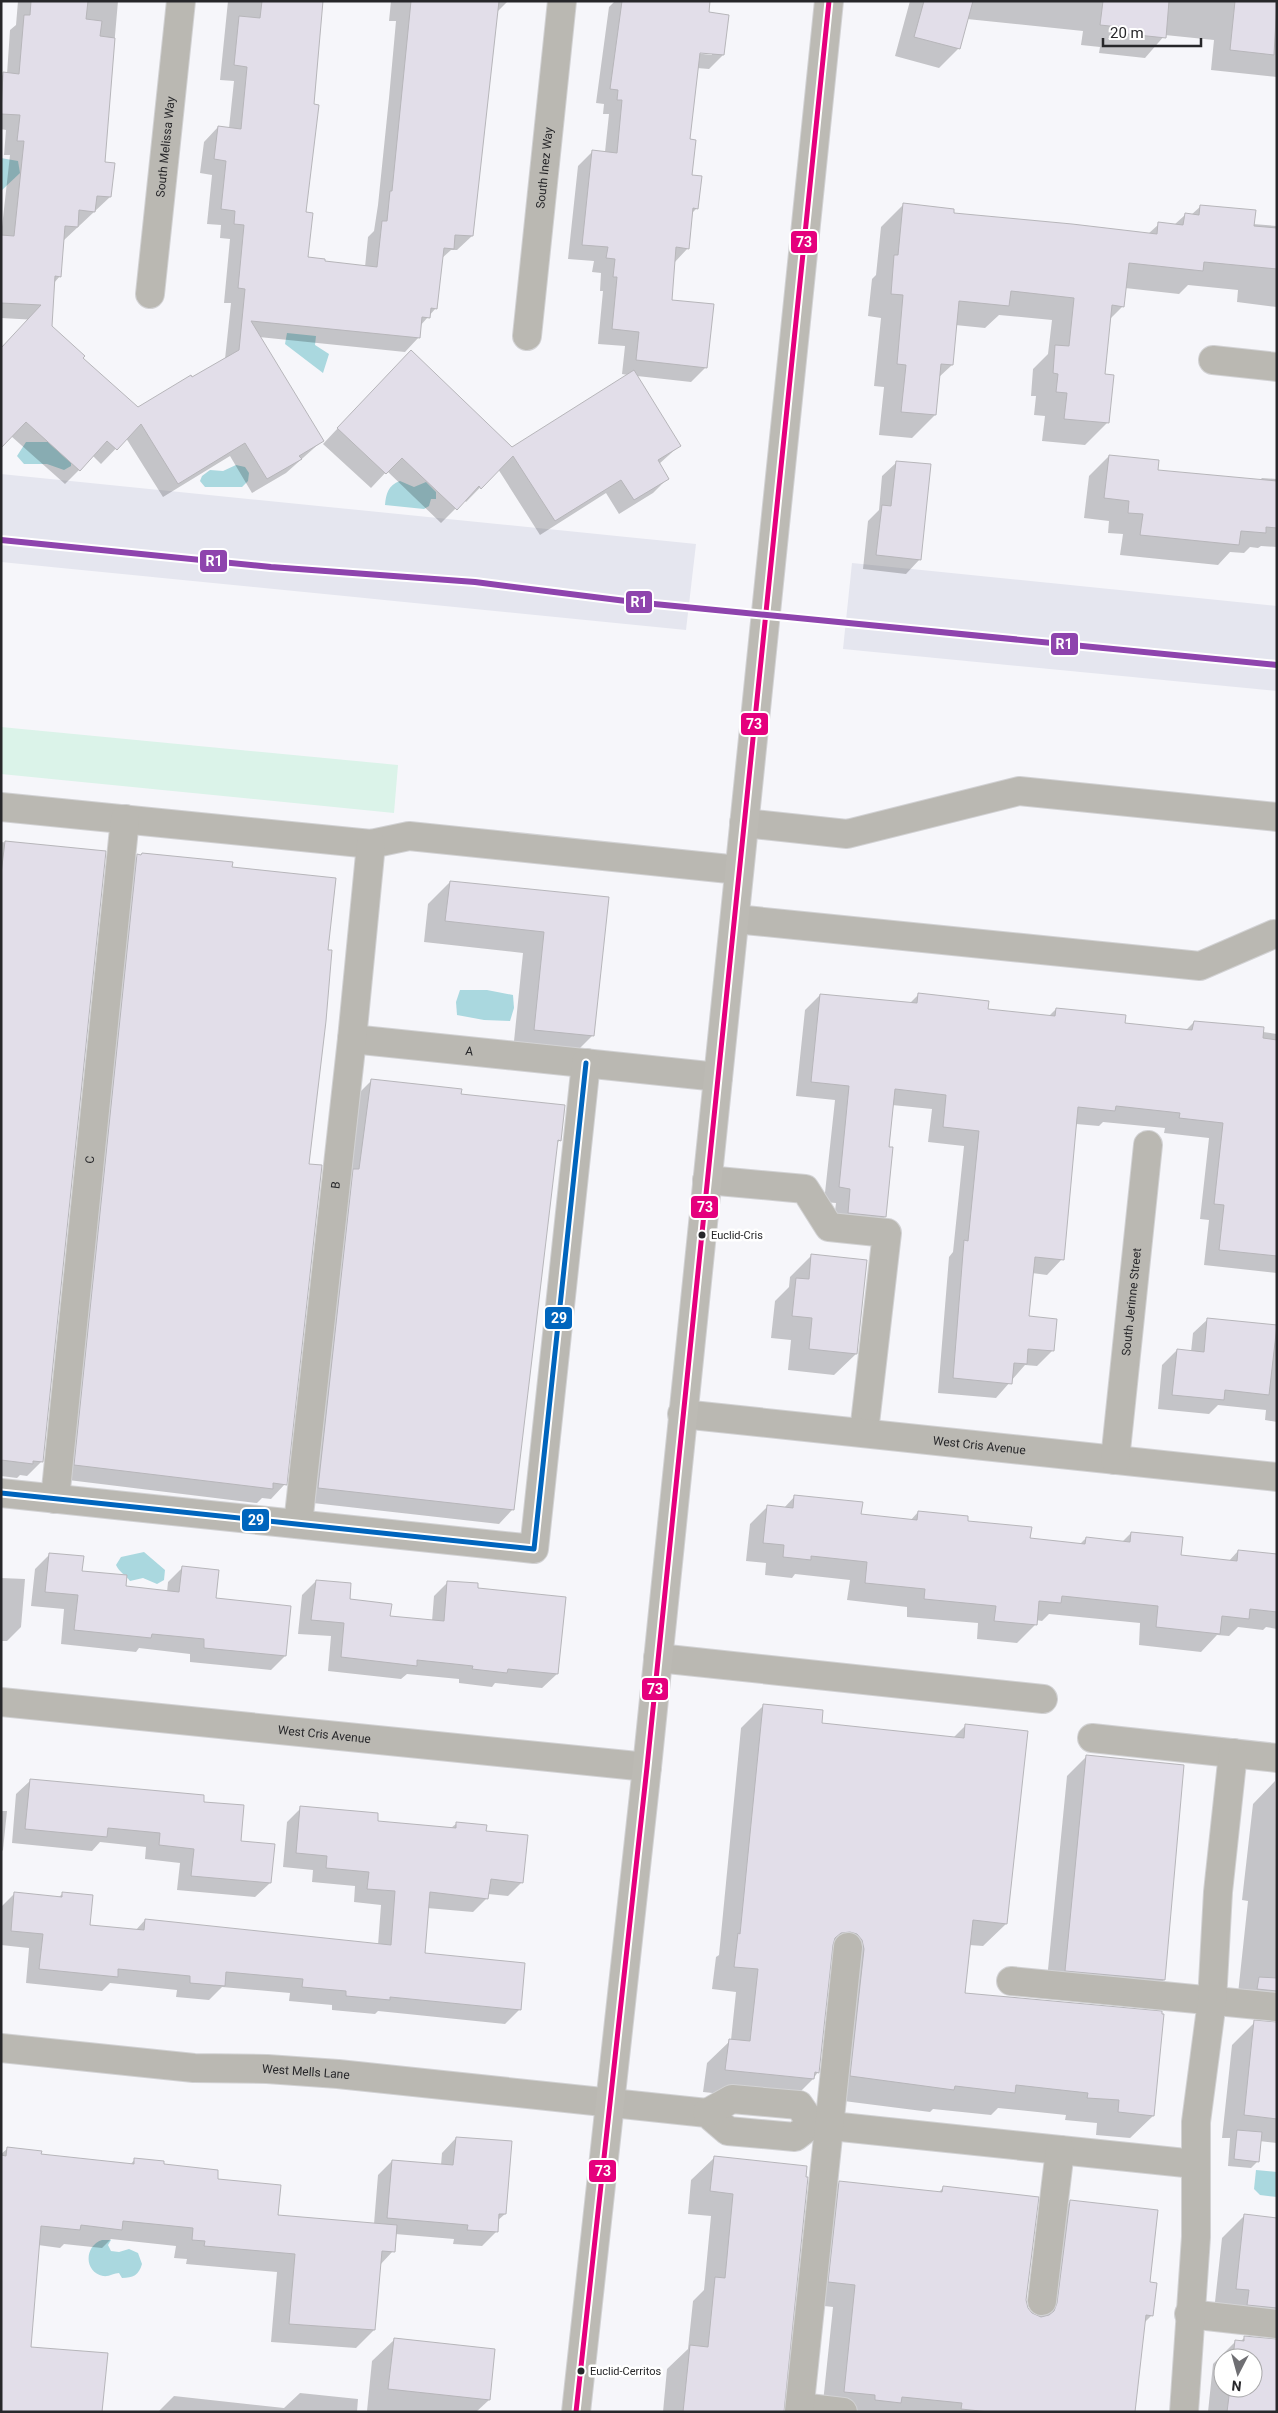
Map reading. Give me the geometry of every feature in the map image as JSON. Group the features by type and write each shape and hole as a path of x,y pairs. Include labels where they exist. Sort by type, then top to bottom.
{"main road":[{"path":"576,2412 647,1767 829,1"}],"street":[{"name":"South Melissa Way","path":"150,294 181,1"},
{"name":"South Inez Way","path":"527,336 562,1"},
{"path":"1213,360 1277,367"},
{"path":"744,823 847,834 1019,791 1277,817"},
{"path":"1,807 371,844 409,836 739,870"},
{"name":"C","path":"55,1498 125,819"},
{"name":"B","path":"298,1524 352,1039 371,844"},
{"path":"734,919 1200,966 1274,934"},
{"name":"A","path":"352,1039 718,1077"},
{"path":"1,1493 534,1550 586,1063"},
{"name":"South Jerinne Street","path":"1115,1460 1148,1145"},
{"path":"707,1180 805,1189 829,1227 887,1233 864,1432"},
{"name":"West Cris Avenue","path":"682,1414 1277,1477"},
{"path":"658,1658 1044,1699"},
{"name":"West Cris Avenue","path":"1,1702 647,1767"},
{"path":"1092,1738 1277,1758"},
{"path":"1184,2412 1189,2314 1196,2237 1194,2164 1198,2098 1212,2001 1218,1892 1233,1753"},
{"path":"843,2412 799,2409 820,2125 848,1947"},
{"path":"1011,1981 1277,2007"},
{"name":"West Mells Lane","path":"1,2048 194,2068 267,2069 338,2074 707,2113 732,2099 799,2105 820,2125"},
{"path":"820,2125 1194,2164"},
{"path":"1042,2301 1060,2150"},
{"path":"1189,2314 1277,2324"}],"shaded area":[{"path":"1,474 696,544 686,630 1,562"},
{"path":"852,563 1277,606 1277,691 843,649"}],"green space":[{"path":"1,727 398,765 394,813 1,774"}],"water":[{"path":"1,158 18,161 20,173 1,191"},
{"path":"287,333 316,336 315,345 329,354 323,373 285,344"},
{"path":"26,442 49,442 71,462 71,466 64,470 47,464 24,464 17,456"},
{"path":"236,465 245,467 249,473 248,481 242,487 205,487 200,481 202,476 210,470 223,471"},
{"path":"400,481 414,487 426,482 436,492 436,499 431,499 429,506 424,509 385,505 388,490"},
{"path":"460,990 487,990 513,995 514,1008 510,1021 484,1020 457,1015 456,1002"},
{"path":"144,1552 165,1570 164,1580 157,1584 143,1578 130,1581 116,1565 121,1557"},
{"path":"1256,2170 1277,2172 1277,2197 1260,2195 1254,2189"},
{"path":"102,2240 111,2240 108,2245 111,2251 119,2252 129,2249 138,2253 142,2264 137,2273 122,2278 119,2273 103,2276 92,2270 89,2253 96,2243"}],"building":[{"path":"31,1 88,1 86,19 102,21 100,36 115,38 105,162 115,163 111,197 97,196 95,212 79,210 78,227 65,226 61,277 55,276 52,326 85,356 83,358 138,407 191,375 192,377 239,350 245,289 238,288 244,225 234,224 235,211 221,209 226,161 214,159 218,126 241,129 247,67 234,65 239,16 260,18 262,1 323,1 314,104 319,105 306,212 313,213 308,257 325,259 325,261 377,267 382,221 387,221 390,191 392,191 411,1 499,1 473,236 455,235 454,249 444,248 437,309 431,308 430,318 422,317 420,338 251,321 324,441 299,456 302,459 267,479 245,443 178,484 141,424 117,450 107,441 80,471 26,422 1,448 1,348 41,305 1,303 1,235 14,236 24,141 17,141 20,115 1,114 3,72 19,74 24,15 30,15"},
{"path":"622,1 710,1 709,12 729,15 724,55 700,53 690,139 696,140 692,175 702,176 698,209 693,208 689,249 676,247 672,300 714,304 707,368 636,360 639,332 612,329 617,277 613,277 615,259 606,258 608,247 582,245 592,150 617,153 622,100 617,100 618,90 610,89"},
{"path":"924,1 973,1 960,49 914,37"},
{"path":"1103,1 1169,1 1166,38 1119,33 1119,27 1100,25"},
{"path":"1235,1 1277,1 1274,55 1230,50"},
{"path":"903,203 954,209 954,213 1157,234 1158,222 1183,225 1185,213 1199,215 1200,205 1256,210 1254,226 1277,228 1277,269 1204,262 1203,271 1129,263 1124,307 1112,305 1105,374 1114,375 1109,423 1064,419 1067,393 1056,392 1058,374 1053,373 1055,345 1069,346 1074,298 1011,291 1009,306 959,301 953,365 941,364 936,415 901,412 906,365 897,364 903,295 891,294 894,255 898,255"},
{"path":"411,350 512,447 634,370 681,446 658,460 669,479 634,500 621,480 555,521 513,456 481,489 479,486 457,510 402,458 386,474 337,428"},
{"path":"1109,455 1159,460 1158,470 1277,481 1277,528 1266,527 1266,533 1241,531 1239,545 1140,535 1143,514 1128,513 1129,501 1104,498"},
{"path":"896,461 931,464 921,560 876,555 882,505 891,506"},
{"path":"5,841 106,851 43,1462 33,1461 33,1464 1,1460 1,874"},
{"path":"142,853 233,862 232,867 336,878 328,950 332,950 326,1021 309,1164 322,1165 287,1485 273,1483 273,1489 74,1465 137,854 141,855"},
{"path":"450,881 609,897 594,1036 534,1030 544,932 445,921"},
{"path":"918,993 989,1001 988,1009 1055,1016 1056,1008 1126,1015 1125,1023 1192,1030 1194,1021 1264,1027 1263,1038 1277,1040 1277,1256 1219,1250 1224,1205 1214,1204 1223,1123 1179,1118 1180,1113 1116,1106 1115,1111 1078,1107 1064,1260 1035,1257 1029,1316 1057,1319 1054,1351 1028,1349 1027,1364 1014,1363 1012,1384 953,1378 964,1240 968,1241 979,1131 943,1127 946,1095 895,1089 889,1147 893,1147 886,1217 848,1213 850,1189 839,1187 849,1086 811,1082 820,994 917,1003"},
{"path":"371,1079 462,1089 461,1094 565,1105 561,1141 558,1140 514,1510 318,1488 353,1169 359,1169"},
{"path":"811,1254 867,1260 857,1354 809,1349 812,1318 792,1316 796,1278 809,1279"},
{"path":"1207,1318 1277,1325 1269,1395 1225,1390 1224,1400 1172,1395 1177,1349 1204,1352"},
{"path":"794,1495 863,1502 861,1514 917,1520 918,1511 968,1516 968,1521 1032,1527 1030,1538 1085,1544 1086,1537 1130,1542 1131,1532 1183,1537 1181,1555 1237,1561 1238,1550 1277,1554 1277,1612 1250,1609 1249,1619 1222,1616 1220,1634 1156,1627 1158,1606 1062,1596 1061,1603 1039,1601 1037,1625 994,1621 996,1606 924,1599 925,1589 865,1583 867,1562 811,1556 811,1560 783,1557 784,1545 763,1543 767,1505 793,1508"},
{"path":"49,1553 84,1556 82,1571 127,1575 126,1586 179,1592 182,1566 219,1570 216,1598 291,1606 286,1656 204,1648 204,1639 152,1634 151,1638 74,1630 78,1595 45,1592"},
{"path":"316,1580 351,1583 350,1599 392,1604 390,1616 444,1621 447,1581 478,1583 478,1588 566,1597 558,1674 508,1669 507,1673 472,1669 473,1666 417,1660 417,1666 341,1657 344,1623 311,1620"},
{"path":"763,1704 823,1710 822,1723 964,1738 965,1724 1028,1731 1007,1924 973,1920 965,1993 1162,2011 1162,2014 1164,2014 1154,2116 1118,2112 1119,2100 1087,2098 1088,2093 1016,2085 1015,2093 955,2086 954,2090 850,2076 864,1949 862,1940 857,1934 850,1932 841,1933 835,1938 833,1945 819,2073 815,2072 814,2079 725,2070 729,2039 750,2041 758,1969 734,1967 738,1933 740,1934"},
{"path":"1086,1755 1184,1765 1165,1980 1065,1971"},
{"path":"30,1779 204,1795 204,1802 244,1805 241,1841 275,1844 271,1883 191,1876 194,1849 159,1845 160,1833 108,1828 107,1837 25,1829"},
{"path":"300,1806 378,1813 378,1821 456,1828 456,1822 487,1825 486,1831 528,1835 523,1883 491,1879 488,1899 430,1892 425,1953 525,1963 521,2010 390,1997 390,2000 346,1996 346,1991 302,1987 303,1979 226,1972 225,1986 190,1983 190,1976 118,1969 118,1977 39,1969 43,1934 11,1931 14,1892 62,1897 62,1892 93,1895 90,1925 144,1930 145,1919 391,1945 395,1891 367,1889 369,1872 326,1868 327,1856 296,1853"},
{"path":"1259,1977 1277,1978 1277,1991 1257,1989"},
{"path":"1254,2020 1277,2022 1277,2119 1244,2115"},
{"path":"1237,2130 1262,2132 1259,2162 1234,2159"},
{"path":"456,2137 512,2141 506,2214 499,2214 498,2232 467,2230 468,2225 387,2218 392,2160 453,2165"},
{"path":"7,2147 42,2151 41,2154 134,2164 134,2158 164,2161 164,2164 218,2170 218,2179 281,2185 278,2215 397,2225 395,2252 382,2251 375,2330 289,2324 295,2254 204,2246 205,2241 192,2240 193,2228 123,2221 122,2230 81,2225 80,2230 41,2226 31,2347 108,2353 102,2412 1,2412 1,2155 6,2156"},
{"path":"714,2156 807,2166 806,2177 808,2177 784,2412 683,2412 690,2345 708,2347 715,2277 725,2278 733,2194 710,2191"},
{"path":"839,2181 942,2192 943,2186 1039,2197 1026,2300 1028,2308 1032,2313 1041,2317 1049,2315 1054,2311 1057,2303 1070,2200 1158,2210 1150,2282 1157,2283 1153,2316 1146,2315 1135,2412 989,2412 961,2409 962,2403 902,2397 901,2403 875,2400 875,2395 844,2392 855,2285 828,2282"},
{"path":"1244,2214 1277,2218 1277,2308 1247,2305 1249,2290 1236,2289"},
{"path":"1244,2336 1277,2339 1277,2412 1227,2412 1229,2398 1263,2398 1263,2348 1234,2348 1235,2340 1244,2341"},
{"path":"394,2338 495,2349 490,2400 388,2389"}],"transit line":[{"name":"73","path":"576,2412 647,1767 829,1"},
{"name":"R1","path":"1,540 271,567 475,582 634,602 1277,665"},
{"name":"29","path":"1,1493 534,1549 586,1063"}],"place":[{"name":"Euclid-Cris","path":"702,1235"},
{"name":"Euclid-Cerritos","path":"581,2371"}]}
